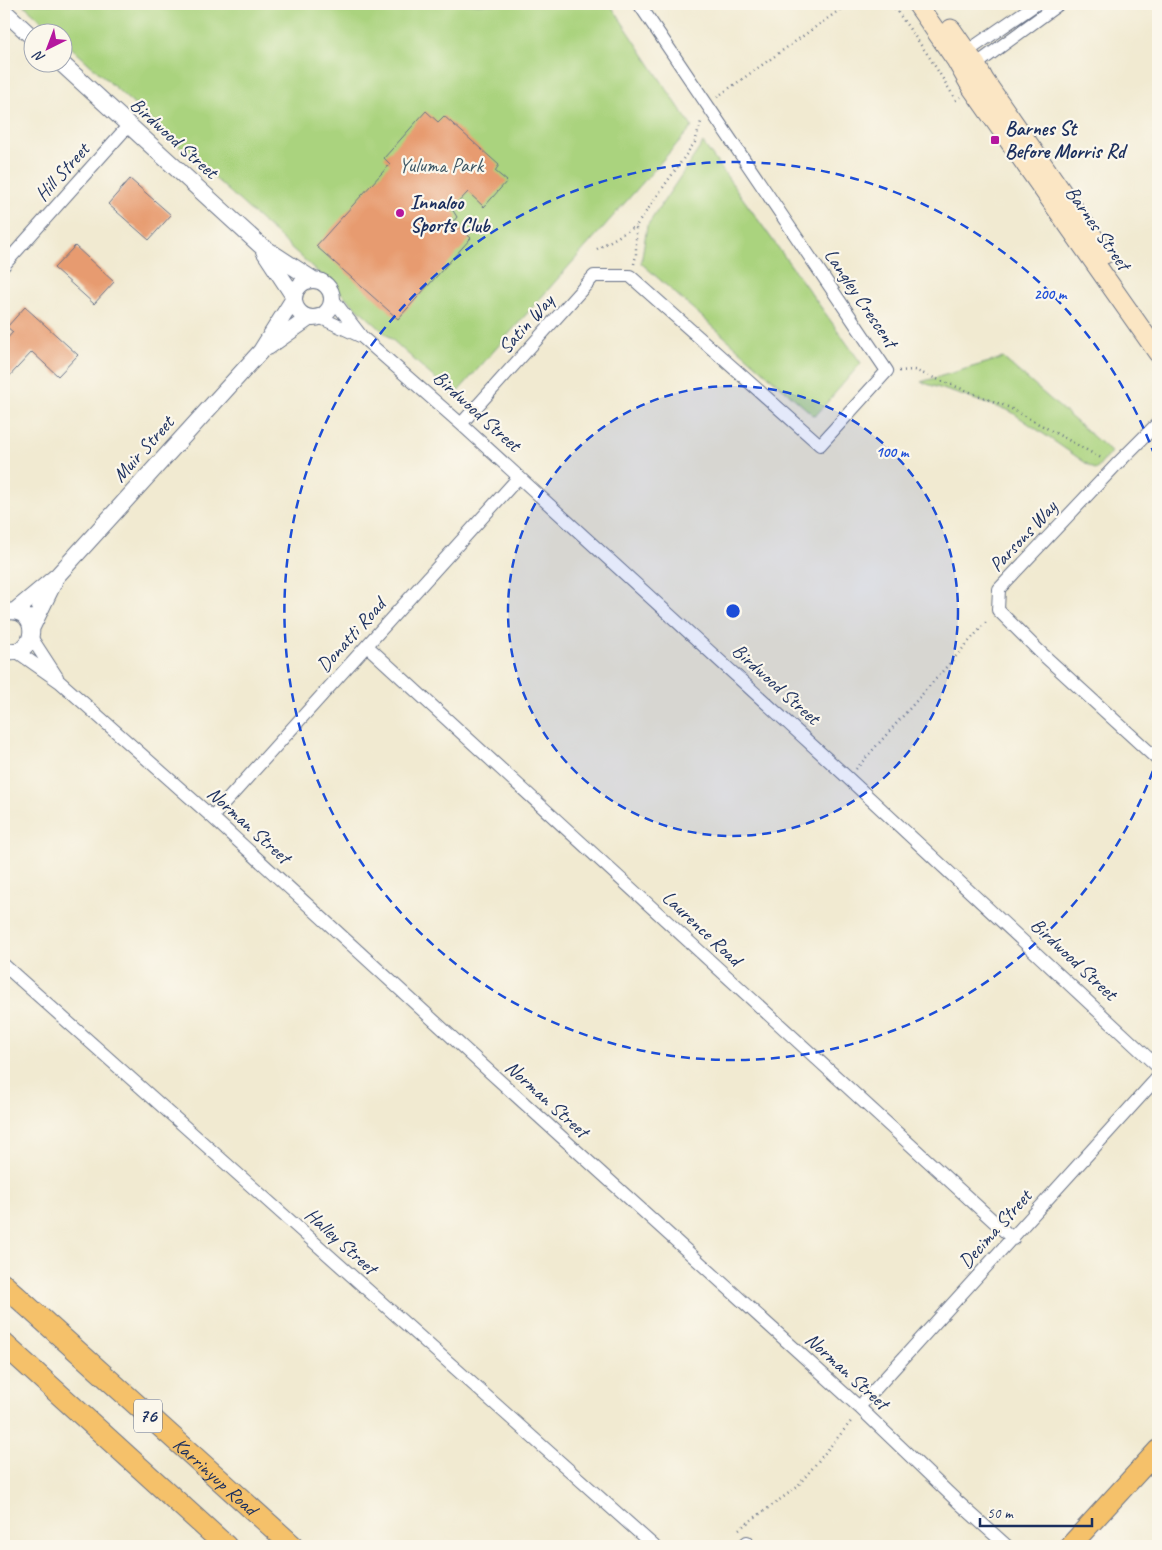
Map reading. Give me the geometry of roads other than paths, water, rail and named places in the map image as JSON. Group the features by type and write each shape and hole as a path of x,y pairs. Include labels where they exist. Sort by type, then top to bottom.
{"highway":[{"name":"Karrinyup Road","path":"4,1285 292,1546"},
{"name":"76","path":"4,1344 226,1546"}],"main road":[{"name":"Barnes Street","path":"917,4 966,62 984,80 1158,332"},
{"name":"Barnes Street","path":"933,4 966,62 972,88 1158,353"},
{"path":"1070,1546 1158,1450"}],"street":[{"name":"Langley Crescent","path":"630,276 820,445 887,371 639,4"},
{"path":"966,62 1036,4"},
{"path":"966,62 1059,4"},
{"path":"4,11 22,28"},
{"name":"Birdwood Street","path":"71,72 260,245 312,279"},
{"name":"Hill Street","path":"4,265 128,126"},
{"name":"Birdwood Street","path":"260,245 293,297"},
{"name":"Satin Way","path":"461,424 594,276 630,276"},
{"path":"312,279 326,284 332,298 330,308 323,315 314,318 300,313 296,309 293,297 298,286 312,279"},
{"name":"Muir Street","path":"7,612 57,576 261,351 293,297"},
{"name":"Birdwood Street","path":"332,298 362,337 461,424 848,778 1158,1067"},
{"name":"Birdwood Street","path":"314,318 362,337"},
{"name":"Muir Street","path":"261,351 314,318"},
{"name":"Parsons Way","path":"1158,423 1116,464 999,589 998,610 1038,652 1158,760"},
{"name":"Donatti Road","path":"212,817 518,478"},
{"name":"Muir Street","path":"32,632 57,576"},
{"path":"7,612 27,618 32,632 26,646 8,652"},
{"name":"Norman Street","path":"32,632 60,682"},
{"name":"Laurence Road","path":"367,646 1013,1239"},
{"name":"Norman Street","path":"8,652 60,682 212,817 859,1407 1007,1546"},
{"name":"Halley Street","path":"4,964 654,1546"},
{"name":"Decima Street","path":"859,1407 1158,1077"}],"place":[{"name":"Barnes St Before Morris Rd","path":"995,140"},
{"name":"Innaloo Sports Club","path":"400,213"}],"park label":[{"name":"Yuluma Park","path":"441,165"}]}
